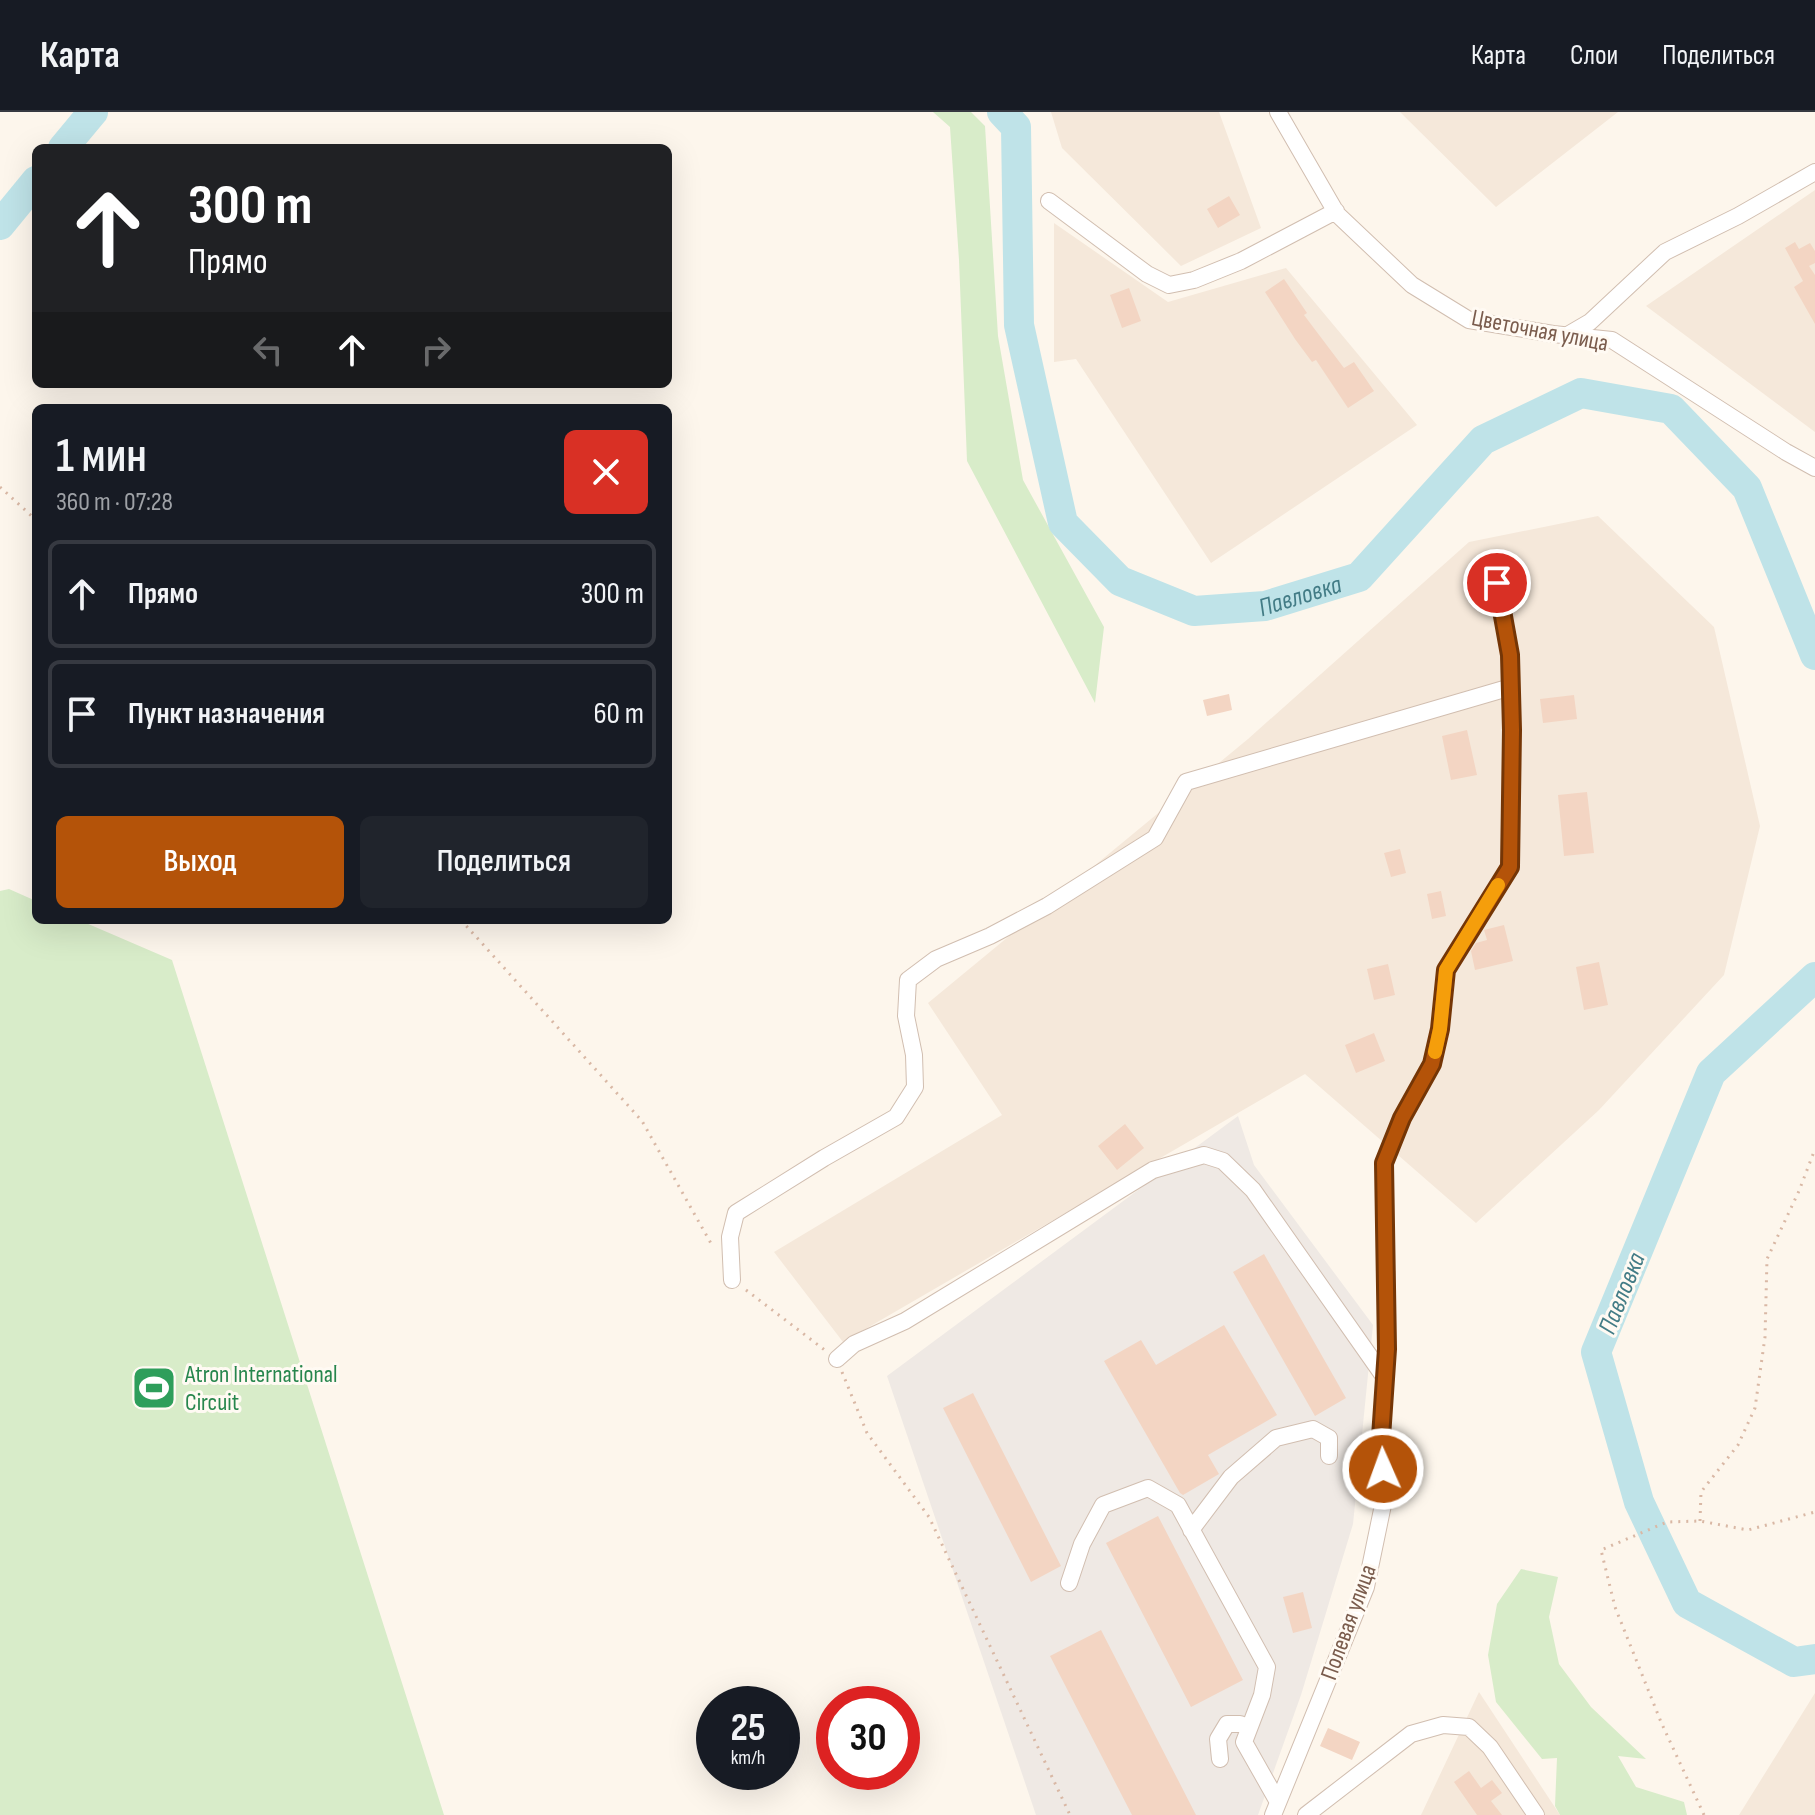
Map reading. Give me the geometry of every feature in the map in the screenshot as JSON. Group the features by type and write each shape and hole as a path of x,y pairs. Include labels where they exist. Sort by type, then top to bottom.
{"street":[{"name":"Цветочная улица","path":"1278,112 1336,211 1412,285 1469,320 1566,336 1612,340 1815,468"},
{"path":"1566,336 1590,322 1665,252 1738,216 1815,172"},
{"path":"1049,201 1147,274 1169,285 1194,280 1241,261 1336,211"},
{"name":"Полевая улица","path":"1275,1809 1366,1587 1384,1500 1381,1437 1387,1349 1384,1163 1402,1118 1432,1064 1440,1029 1446,970 1510,867 1510,655 1497,583"},
{"path":"732,1280 730,1237 736,1213 896,1117 915,1087 914,1055 906,1016 908,980 917,973 936,959 990,936 1047,906 1155,838 1186,782 1511,687"},
{"path":"837,1359 854,1344 905,1321 1153,1170 1204,1155 1223,1161 1253,1190 1385,1378"},
{"path":"1191,1530 1231,1477 1276,1438 1313,1429 1329,1438 1329,1456"},
{"path":"1069,1583 1082,1544 1103,1505 1148,1488 1178,1505 1267,1667 1262,1695 1244,1742 1275,1809"},
{"path":"1220,1759 1218,1739 1227,1724 1249,1727"},
{"path":"1306,1815 1411,1734 1443,1725 1469,1727 1490,1747 1536,1815"}],"path":[{"path":"0,487 32,516"},
{"path":"465,924 642,1121 717,1253"},
{"path":"1700,1521 1701,1492 1738,1445 1755,1408 1765,1337 1767,1259 1815,1149"},
{"path":"732,1280 837,1359 867,1433 929,1517 1070,1815"},
{"path":"1704,1815 1661,1722 1615,1607 1601,1550 1667,1522 1700,1521 1748,1530 1815,1512"}],"shaded area":[{"path":"1051,112 1219,112 1261,228 1181,266 1062,148"},
{"path":"1400,112 1618,112 1496,207"},
{"path":"1815,190 1815,432 1646,306"},
{"path":"1054,223 1168,302 1286,268 1417,425 1211,563 1076,359 1054,362"},
{"path":"1598,516 1714,627 1760,826 1724,975 1599,1110 1476,1223 1305,1074 843,1342 774,1252 1002,1115 928,1003 1248,739 1469,542"},
{"path":"1238,1116 1254,1165 1373,1325 1353,1524 1301,1695 1258,1815 1036,1815 887,1376"},
{"path":"1479,1692 1560,1815 1421,1815"},
{"path":"1815,1693 1815,1815 1739,1815"}],"green space":[{"path":"933,112 971,112 985,126 998,336 1023,480 1104,627 1095,703 967,461 950,127"},
{"name":"Atron International Circuit","path":"9,889 32,899 32,924 88,924 172,960 444,1815 0,1815 0,891"},
{"path":"1521,1569 1558,1577 1549,1617 1559,1664 1591,1707 1646,1759 1618,1756 1636,1787 1684,1802 1687,1815 1560,1815 1555,1806 1557,1758 1542,1759 1496,1702 1488,1655 1497,1604"}],"building":[{"path":"1229,196 1240,215 1218,228 1207,209"},
{"path":"1795,242 1799,249 1810,243 1815,251 1815,263 1809,266 1815,275 1815,324 1794,287 1803,281 1785,248"},
{"path":"1284,279 1307,313 1304,315 1344,368 1354,362 1374,391 1348,408 1316,360 1312,362 1295,339 1265,292"},
{"path":"1129,288 1141,321 1122,328 1110,295"},
{"path":"1229,694 1232,710 1207,716 1203,700"},
{"path":"1574,695 1577,719 1543,723 1540,699"},
{"path":"1467,730 1477,775 1451,780 1442,736"},
{"path":"1587,792 1594,853 1564,856 1558,795"},
{"path":"1400,849 1406,873 1391,877 1384,853"},
{"path":"1441,891 1446,916 1432,919 1427,894"},
{"path":"1504,925 1513,961 1475,970 1471,951 1476,943 1487,940 1484,930"},
{"path":"1599,962 1608,1005 1584,1010 1576,967"},
{"path":"1388,964 1395,995 1374,1000 1367,969"},
{"path":"1374,1033 1385,1061 1356,1073 1345,1045"},
{"path":"1125,1124 1144,1148 1117,1170 1098,1146"},
{"path":"1264,1254 1346,1398 1315,1416 1233,1272"},
{"path":"1224,1325 1277,1415 1208,1455 1219,1474 1183,1495 1104,1361 1141,1340 1156,1365"},
{"path":"973,1393 1061,1566 1031,1582 943,1408"},
{"path":"1158,1516 1243,1680 1191,1707 1106,1543"},
{"path":"1303,1592 1312,1628 1293,1633 1283,1597"},
{"path":"1101,1630 1196,1815 1132,1815 1050,1656"},
{"path":"1328,1728 1360,1742 1352,1760 1320,1746"},
{"path":"1469,1771 1481,1788 1492,1780 1502,1793 1491,1801 1502,1815 1477,1815 1454,1782"}],"waterway":[{"name":"Павловка","path":"66,144 93,112"},
{"name":"Павловка","path":"1002,112 1016,127 1019,325 1063,523 1120,581 1194,611 1265,606 1359,577 1483,440 1581,393 1671,409 1747,488 1815,655"},
{"name":"Павловка","path":"0,225 32,186"},
{"name":"Павловка","path":"1815,977 1711,1073 1596,1352 1639,1502 1687,1603 1794,1662 1815,1659"}],"slow traffic":[{"path":"1435,1052 1446,970 1498,885"}],"place":[{"name":"Atron International Circuit","path":"154,1388"}],"route":[{"path":"1383,1469 1381,1437 1387,1349 1384,1163 1402,1118 1432,1064 1440,1029 1446,970 1510,867 1510,655 1497,583"}]}
